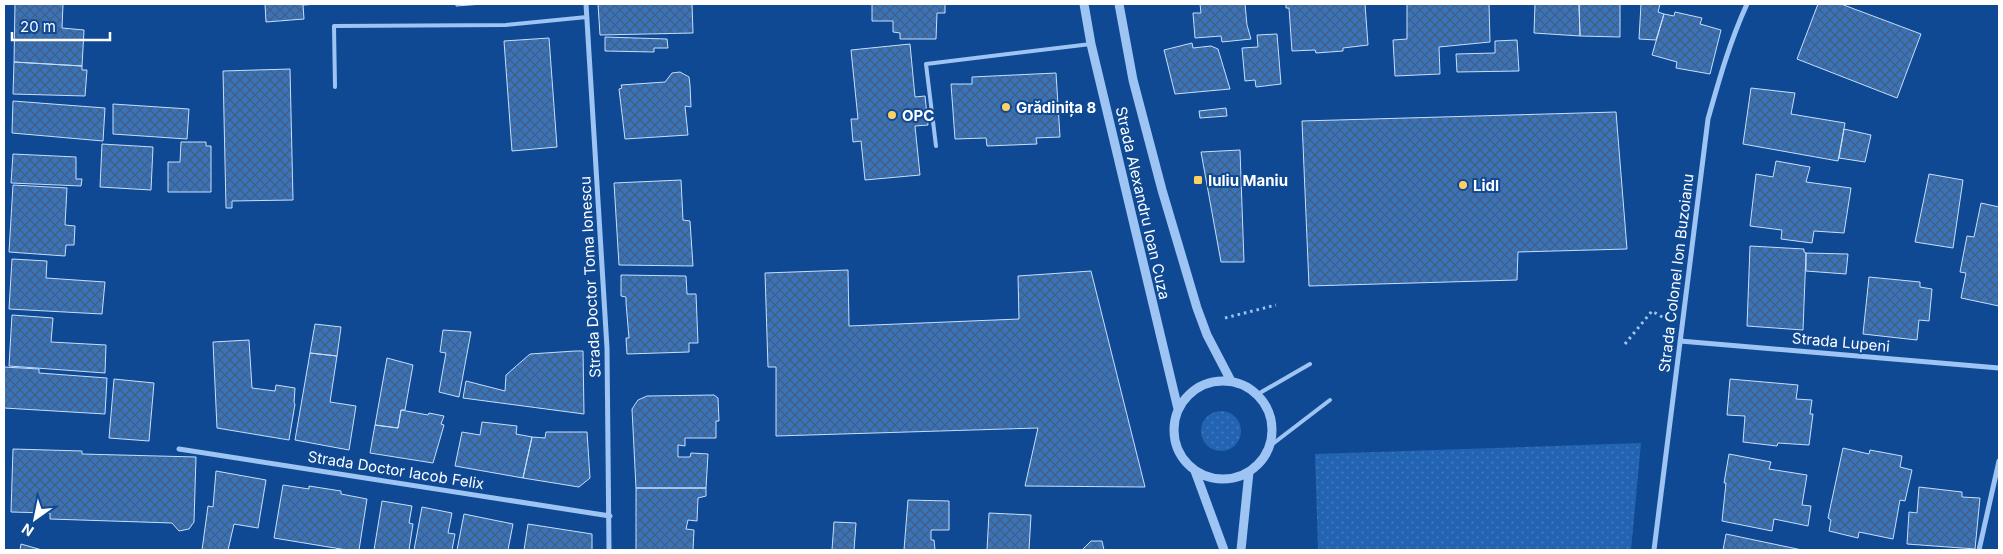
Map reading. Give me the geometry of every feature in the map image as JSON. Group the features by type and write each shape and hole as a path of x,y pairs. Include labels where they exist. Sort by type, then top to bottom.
{"street":[{"name":"Strada Doctor Toma Ionescu","path":"586,4 607,348 609,550"},
{"name":"Strada Alexandru Ioan Cuza","path":"1084,4 1090,44 1178,409"},
{"name":"Strada Alexandru Ioan Cuza","path":"1119,4 1133,80 1164,199 1197,308 1207,335 1231,381 1218,381 1194,389 1178,409 1174,422 1177,450 1195,471 1224,550"},
{"name":"Strada Colonel Ion Buzoianu","path":"1654,550 1708,119 1725,60 1747,4"},
{"name":"Strada Lupeni","path":"1680,341 1999,368"},
{"path":"1195,471 1208,477 1236,478 1249,472 1262,460 1270,446 1273,432 1271,418 1266,405 1258,394 1246,386 1231,381"},
{"name":"Strada Doctor Iacob Felix","path":"179,449 610,516"},
{"path":"1979,550 1999,461"},
{"path":"1241,550 1249,472"}],"lane":[{"path":"335,87 334,26 506,24 587,17"},
{"path":"936,146 926,64 1090,44"},
{"path":"1258,394 1310,364"},
{"path":"1270,446 1330,400"}],"path":[{"path":"1225,318 1276,306"},
{"path":"1625,344 1652,311 1682,329"}],"shaded area":[{"path":"1225,411 1232,414 1238,420 1241,431 1240,439 1232,448 1225,451 1217,451 1210,448 1202,439 1201,427 1204,420 1213,412"},
{"path":"1641,443 1631,550 1318,550 1315,454"}],"building":[{"path":"15,4 63,4 62,28 84,30 82,66 14,62"},
{"path":"265,4 320,4 303,5 304,19 266,22"},
{"path":"456,4 483,4 456,6"},
{"path":"598,4 692,4 693,33 600,35"},
{"path":"872,4 945,4 945,13 937,13 936,39 900,39 900,33 893,32 893,21 872,21"},
{"path":"1200,4 1245,4 1247,25 1251,39 1222,42 1221,36 1195,38 1193,13 1201,13"},
{"path":"1286,4 1365,4 1368,45 1343,48 1343,51 1316,53 1315,50 1292,51 1289,8 1286,8"},
{"path":"1407,4 1489,4 1490,42 1439,47 1440,74 1395,76 1393,40 1407,39"},
{"path":"1535,4 1579,4 1580,36 1534,33"},
{"path":"1579,4 1620,4 1620,37 1580,36"},
{"path":"1641,4 1660,4 1658,12 1664,14 1656,40 1639,39"},
{"path":"1818,4 1841,4 1921,34 1897,98 1797,59"},
{"path":"1675,12 1702,18 1700,24 1721,30 1710,74 1676,68 1677,62 1652,55 1664,14 1674,16"},
{"path":"1277,34 1281,84 1256,87 1255,80 1245,81 1242,48 1258,47 1257,35"},
{"path":"605,37 667,39 668,48 654,48 654,52 605,51"},
{"path":"549,38 557,147 512,151 504,41"},
{"path":"1517,40 1519,71 1457,72 1456,54 1495,53 1495,41"},
{"path":"1192,43 1193,48 1211,46 1218,49 1230,89 1175,94 1164,50"},
{"name":"OPC","path":"910,44 915,97 925,96 928,125 915,126 920,175 865,180 861,141 853,142 851,119 858,119 851,50"},
{"path":"14,62 82,66 82,70 87,70 85,96 13,94"},
{"path":"290,69 293,200 232,201 232,208 226,208 223,71"},
{"path":"680,72 689,77 691,107 685,106 688,135 625,139 619,89 622,88 621,85 665,82 672,73"},
{"name":"Grădinița 8","path":"1056,73 1060,137 1036,138 1037,144 987,146 986,138 955,139 951,84 972,84 972,77"},
{"path":"1751,88 1795,93 1791,114 1845,123 1838,161 1743,144"},
{"path":"13,101 105,108 103,141 12,133"},
{"path":"113,104 189,109 187,139 113,134"},
{"path":"1226,108 1227,116 1200,118 1199,111"},
{"name":"Lidl","path":"1616,112 1627,249 1518,252 1517,280 1309,286 1302,121"},
{"path":"1844,129 1871,135 1865,162 1839,158"},
{"path":"181,142 206,142 206,146 211,146 211,192 168,192 168,162 180,162"},
{"path":"102,144 153,147 151,190 100,187"},
{"path":"1240,150 1244,262 1221,262 1201,152"},
{"path":"13,154 76,157 76,179 82,179 81,186 11,183"},
{"path":"1776,161 1810,167 1806,182 1851,188 1844,233 1814,231 1812,243 1781,239 1782,230 1750,226 1756,174 1773,177"},
{"path":"1929,174 1963,180 1953,248 1915,242"},
{"path":"681,180 683,220 690,221 693,266 619,265 614,183"},
{"path":"13,185 67,188 65,225 75,226 74,245 66,245 65,256 9,252"},
{"path":"1981,203 1999,207 1999,306 1961,298 1966,273 1960,272 1967,236 1974,237"},
{"path":"1750,246 1804,249 1806,253 1803,330 1747,326"},
{"path":"1806,253 1848,254 1846,274 1806,271"},
{"path":"12,259 47,261 46,278 105,282 102,314 9,309"},
{"path":"848,270 849,326 1019,319 1018,276 1091,271 1145,487 1025,486 1038,428 776,436 776,367 768,367 765,273"},
{"path":"621,275 686,276 687,294 696,294 698,343 689,343 689,352 627,354 626,338 629,338 626,297 621,296"},
{"path":"1869,277 1920,282 1920,287 1932,289 1929,321 1919,320 1917,340 1863,334"},
{"path":"12,315 53,318 51,342 106,345 105,373 9,366"},
{"path":"315,324 341,327 337,356 310,353"},
{"path":"443,330 471,332 459,397 439,392 446,353 440,352"},
{"path":"249,340 252,388 275,391 276,385 295,388 295,404 289,440 217,428 213,342"},
{"path":"583,351 584,414 463,398 466,381 505,391 506,375 530,354"},
{"path":"310,353 337,356 330,402 356,406 349,450 295,440"},
{"path":"387,358 413,365 405,410 401,410 398,428 375,425"},
{"path":"4,367 39,369 39,373 107,378 105,414 4,408"},
{"path":"114,379 154,383 149,441 109,438"},
{"path":"1730,379 1798,385 1796,399 1812,400 1810,414 1813,414 1809,445 1778,443 1777,446 1743,442 1745,416 1727,415"},
{"path":"714,395 718,398 719,421 716,421 716,438 685,438 685,446 678,445 678,457 690,457 691,453 708,454 706,488 636,488 632,409 638,400 647,396"},
{"path":"401,410 444,416 441,424 444,425 433,463 370,453 375,425 398,428"},
{"path":"482,422 517,426 516,434 532,437 523,478 455,466 462,432 480,435"},
{"path":"546,432 587,432 590,478 579,487 523,478 532,437 545,438"},
{"path":"1843,448 1869,454 1870,450 1902,456 1900,467 1912,470 1905,501 1900,500 1893,539 1859,532 1858,538 1829,531 1831,520 1828,518"},
{"path":"13,449 82,451 82,454 196,457 194,522 189,529 179,531 172,523 50,519 50,513 11,512"},
{"path":"1729,454 1771,462 1769,469 1807,475 1802,505 1811,506 1808,526 1774,519 1772,531 1722,521 1726,483 1724,483"},
{"path":"216,471 266,480 258,528 234,524 228,550 202,550 208,506 213,507"},
{"path":"283,485 309,489 309,486 341,491 341,494 367,499 359,550 347,550 274,538"},
{"path":"1919,487 1962,492 1962,497 1980,498 1975,549 1907,544 1909,512 1917,513"},
{"path":"636,488 706,488 706,496 698,498 697,521 688,520 686,529 694,530 693,550 636,550"},
{"path":"908,500 949,501 949,530 931,530 931,540 934,540 935,550 904,550"},
{"path":"382,501 412,506 409,523 413,524 409,550 374,550"},
{"path":"422,507 452,513 448,533 455,534 452,550 414,550"},
{"path":"989,513 1031,515 1029,550 987,550"},
{"path":"464,514 513,524 508,550 457,550"},
{"path":"834,522 856,523 854,550 832,550"},
{"path":"528,524 592,534 592,550 524,550"},
{"path":"1726,534 1802,550 1723,550"},
{"path":"1091,541 1102,541 1104,550 1082,550"},
{"path":"21,544 42,550 20,550"}],"place":[{"name":"Grădinița 8","path":"1006,107"},
{"name":"OPC","path":"892,115"},
{"name":"Iuliu Maniu","path":"1198,180"},
{"name":"Lidl","path":"1463,185"}]}
